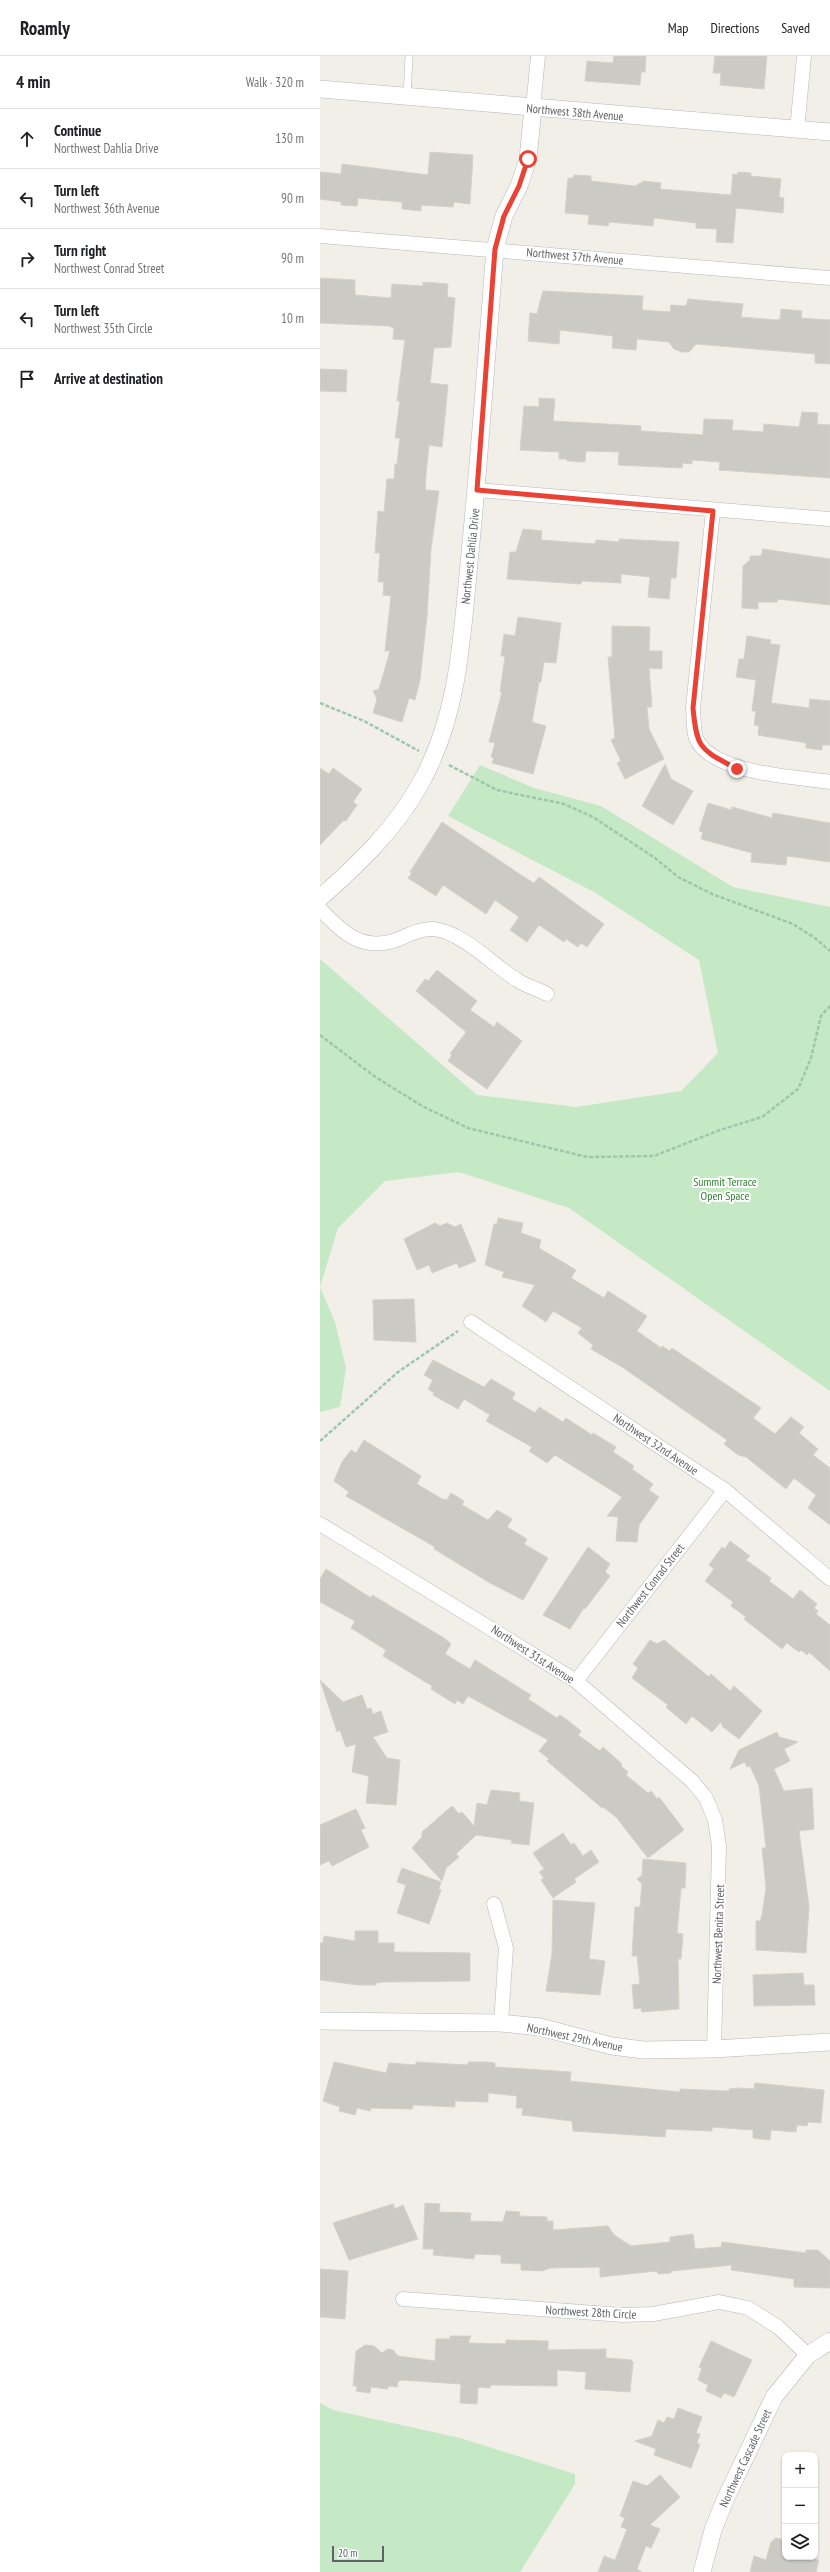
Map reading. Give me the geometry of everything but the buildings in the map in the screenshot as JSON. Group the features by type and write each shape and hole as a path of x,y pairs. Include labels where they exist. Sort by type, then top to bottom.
{"street":[{"name":"Northwest Dahlia Drive","path":"320,898 363,860 394,824 419,787 433,758 450,712 458,669 477,490 495,249 504,216 519,186 528,159 538,56"},
{"path":"797,130 804,56"},
{"name":"Northwest 38th Avenue","path":"320,89 830,132"},
{"name":"Northwest 37th Avenue","path":"320,236 495,249 830,278"},
{"path":"477,490 713,511 830,519"},
{"path":"713,511 693,708 696,738 705,751 737,769 830,782"},
{"path":"320,909 344,934 366,942 391,942 415,932 434,929 458,938 518,980 547,994"},
{"name":"Northwest 32nd Avenue","path":"471,1322 725,1490 830,1579"},
{"name":"Northwest Conrad Street","path":"576,1681 725,1490"},
{"name":"Northwest 31st Avenue","path":"320,1524 576,1681 692,1781 706,1798 715,1820"},
{"name":"Northwest Benita Street","path":"714,2049 720,1872 715,1820"},
{"path":"494,1904 506,1948 501,2023"},
{"name":"Northwest 29th Avenue","path":"320,2021 501,2023 540,2027 612,2046 643,2050 714,2049 830,2042"},
{"name":"Northwest 28th Circle","path":"403,2299 623,2315 653,2314 719,2302 748,2308 778,2327 808,2355"},
{"name":"Northwest Cascade Street","path":"702,2572 713,2530 725,2500 774,2397 808,2355 830,2341"}],"lane":[{"path":"407,97 409,56"}],"path":[{"path":"320,703 364,721 497,790 564,804 593,817 655,858 678,877 712,894 793,924 815,938 830,951"},
{"path":"320,1035 374,1076 422,1106 468,1128 587,1157 654,1156 720,1130 762,1117 798,1089 811,1058 821,1016 830,1006"},
{"path":"320,1442 398,1372 471,1322"}],"green space":[{"name":"Summit Terrace Open Space","path":"480,765 534,788 601,806 733,887 830,907 830,1391 569,1208 459,1172 385,1181 338,1228 320,1287 320,959 477,1095 576,1107 681,1091 718,1053 699,960 594,892 448,816"},
{"path":"320,1287 335,1322 346,1368 340,1407 320,1412"},
{"path":"320,2403 333,2410 460,2438 575,2474 575,2484 520,2572 320,2572"}],"route":[{"path":"528,159 519,186 504,216 495,249 477,490 713,511 693,708 696,738 705,751 737,769"}]}
